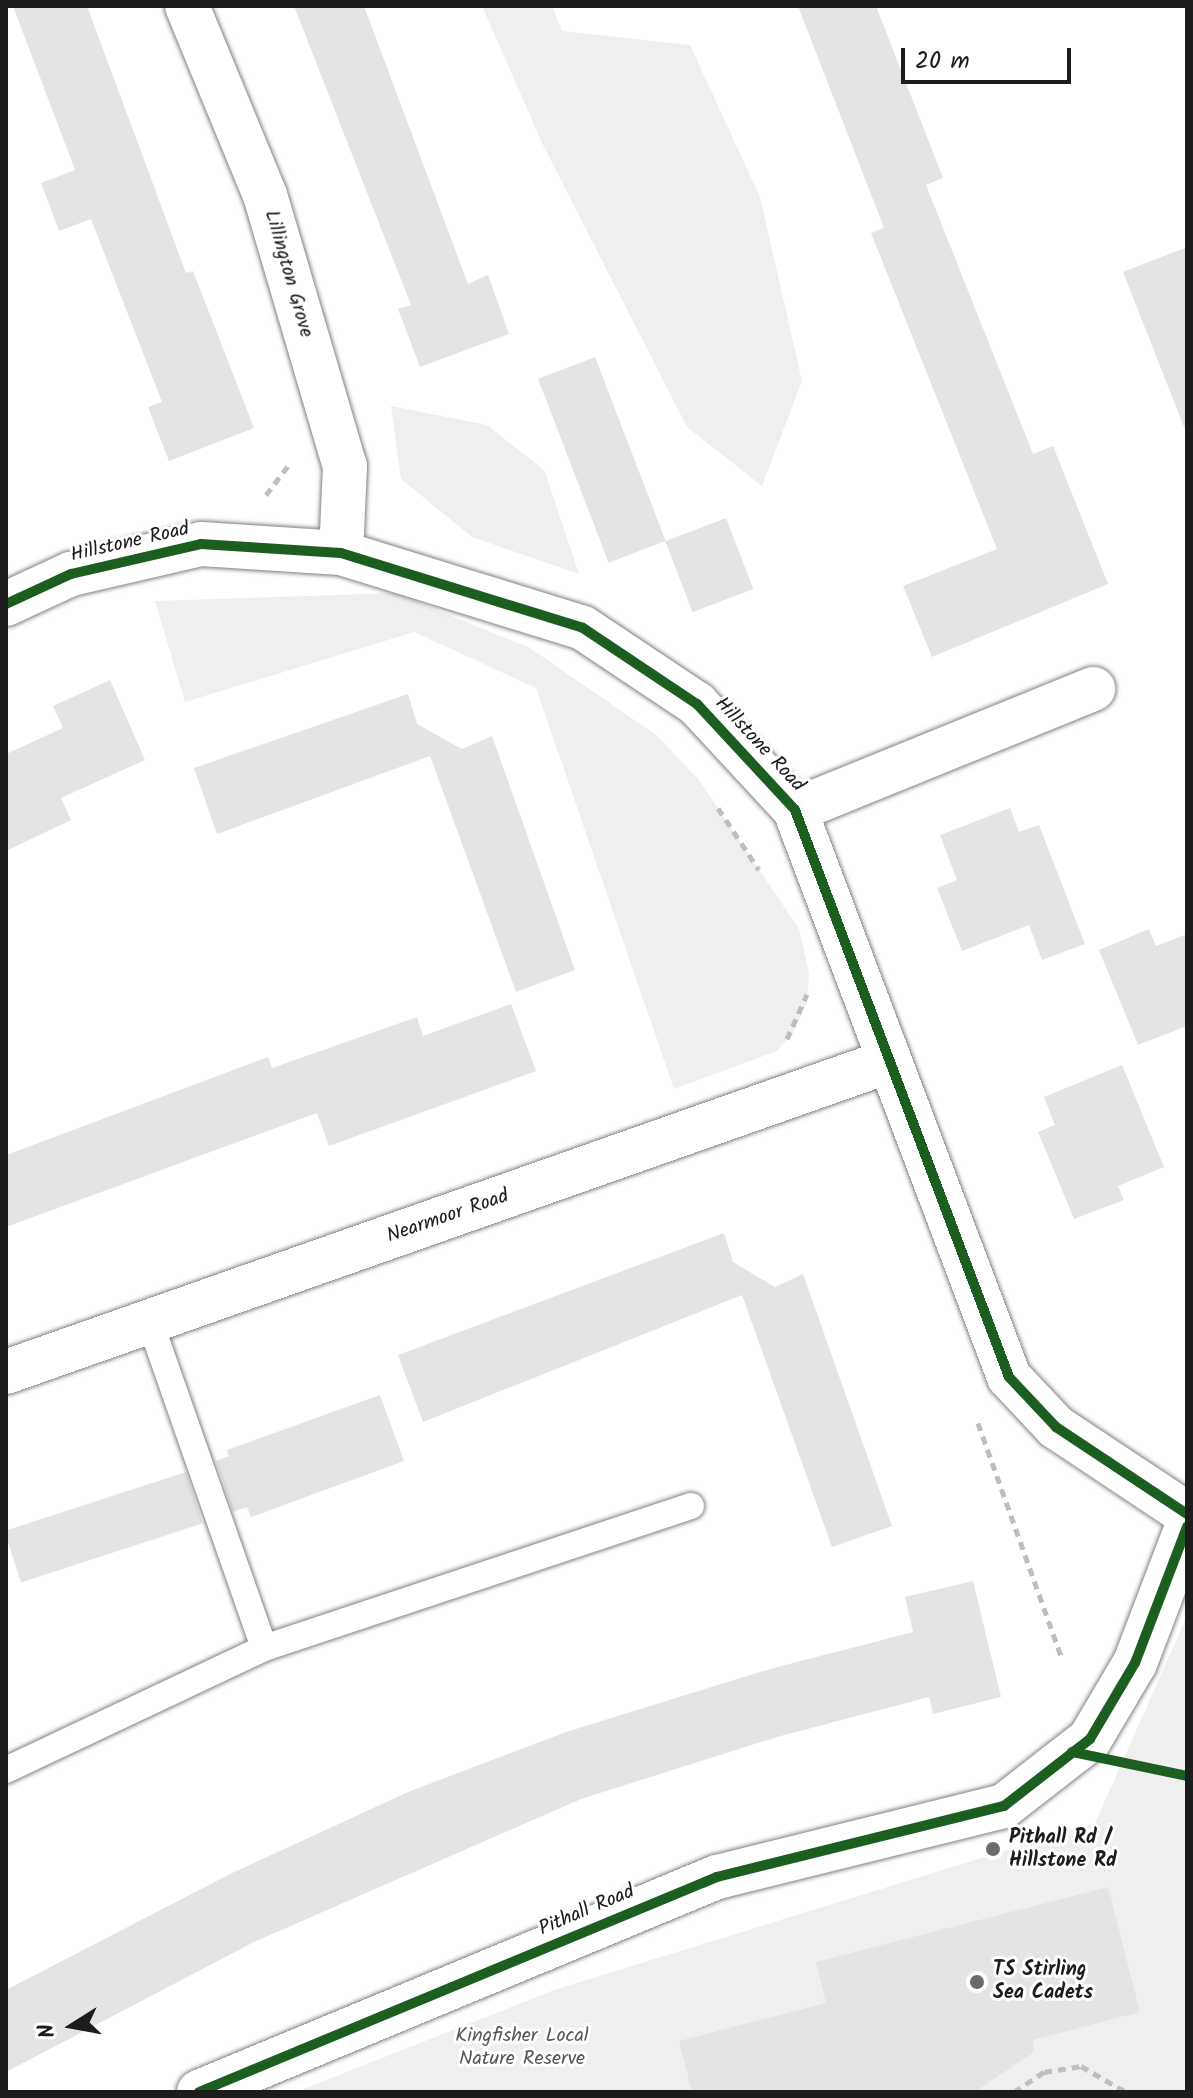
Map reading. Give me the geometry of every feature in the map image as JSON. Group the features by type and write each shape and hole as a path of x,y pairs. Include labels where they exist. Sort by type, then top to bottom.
{"street":[{"name":"Lillington Grove","path":"187,6 265,195 345,466 341,553"},
{"name":"Hillstone Road","path":"6,604 71,574 201,544 341,553 583,628 697,704 795,810 1009,1377 1056,1427 1187,1514"},
{"name":"Hillstone Road","path":"795,810 1093,689"},
{"name":"Nearmoor Road","path":"6,1372 889,1061"},
{"name":"Pithall Road","path":"199,2092 717,1877 1004,1806 1090,1739 1135,1663 1187,1527"}],"lane":[{"path":"150,1322 264,1648"},
{"path":"6,1770 264,1648 691,1506"}],"path":[{"path":"255,502 275,489 293,459"},
{"path":"715,805 766,879"},
{"path":"777,1051 794,1031 808,988"},
{"path":"1014,2092 1044,2072 1081,2066 1126,2092"}],"green space":[{"path":"482,6 552,6 562,31 690,45 760,197 802,381 762,486 687,427 542,143"},
{"path":"391,406 487,425 544,470 579,574 472,537 401,479"},
{"path":"395,593 530,648 656,735 699,780 799,929 809,973 807,1002 794,1031 777,1051 674,1089 536,688 414,632 185,702 155,601"},
{"name":"Kingfisher Local Nature Reserve","path":"1187,1616 1187,2092 296,2092 554,1990 1095,1823"}],"building":[{"path":"13,6 87,6 186,273 193,271 254,428 169,461 148,407 162,402 91,219 59,231 41,183 75,170"},
{"path":"294,6 364,6 468,284 488,275 509,334 420,367 398,309 411,305"},
{"path":"798,6 876,6 943,178 926,185 1033,454 1053,446 1108,584 932,657 903,586 997,549 871,233 884,228"},
{"path":"1187,247 1187,427 1184,427 1123,272"},
{"path":"595,357 666,541 609,563 538,379"},
{"path":"726,518 753,589 693,612 665,541"},
{"path":"110,680 145,760 61,798 71,820 6,851 6,754 63,728 53,706"},
{"path":"408,694 417,724 462,749 492,736 575,970 516,992 430,756 217,834 194,768"},
{"path":"1010,808 1019,832 1039,825 1085,944 1042,960 1029,925 962,951 937,888 957,880 940,835"},
{"path":"1149,929 1156,946 1187,934 1187,1026 1138,1045 1099,950"},
{"path":"511,1004 536,1071 329,1146 317,1113 6,1227 6,1155 268,1057 272,1068 417,1017 423,1036"},
{"path":"1122,1065 1164,1167 1118,1186 1124,1200 1074,1219 1038,1132 1055,1125 1044,1097"},
{"path":"724,1233 733,1262 775,1287 803,1274 892,1526 832,1547 742,1295 423,1422 398,1355"},
{"path":"380,1395 404,1461 251,1517 247,1507 233,1512 216,1461 229,1456 227,1450"},
{"path":"186,1472 203,1523 21,1582 6,1530"},
{"path":"973,1581 1001,1697 933,1714 929,1697 777,1737 581,1799 254,1942 6,2072 6,1990 230,1874 408,1792 566,1732 770,1669 913,1632 905,1597"},
{"name":"TS Stirling Sea Cadets","path":"1108,1887 1140,2012 1033,2040 1034,2052 974,2092 692,2092 679,2041 826,2003 816,1962"}],"cycle path":[{"path":"6,604 71,574 201,544 341,553 583,628 697,704 795,810 1009,1377 1056,1427 1187,1514"},
{"path":"199,2092 717,1877 1004,1806 1090,1739 1135,1663 1187,1527"},
{"path":"1072,1752 1187,1776"}],"place":[{"name":"Pithall Rd / Hillstone Rd","path":"993,1849"},
{"name":"TS Stirling Sea Cadets","path":"977,1982"}]}
